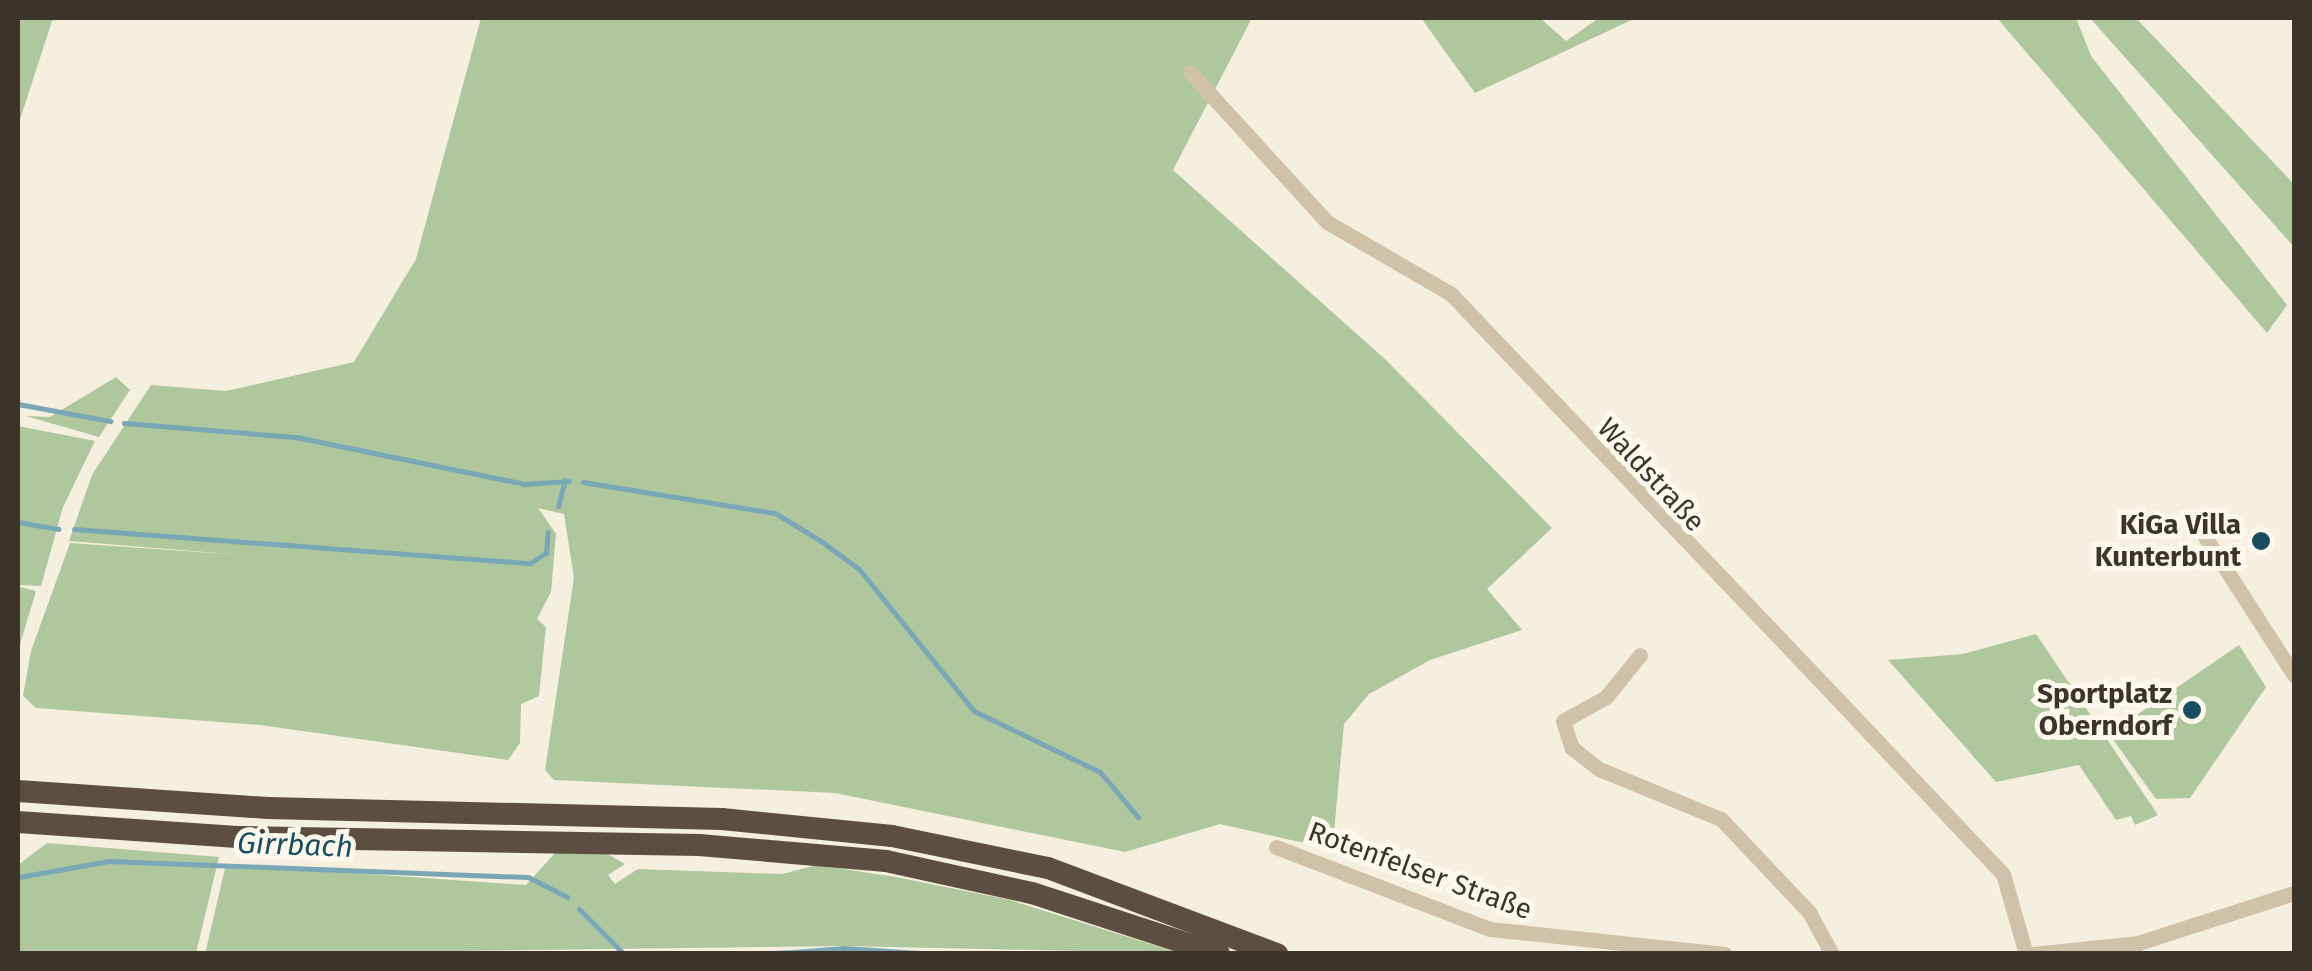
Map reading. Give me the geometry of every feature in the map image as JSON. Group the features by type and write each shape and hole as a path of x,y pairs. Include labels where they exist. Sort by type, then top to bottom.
{"highway":[{"path":"18,791 268,808 722,819 892,836 1048,868 1277,954"},
{"path":"18,822 240,837 699,845 886,860 1032,893 1219,954"}],"street":[{"name":"Waldstraße","path":"1190,72 1327,222 1451,294 1826,688 2002,874 2029,954"},
{"path":"2196,523 2294,675"},
{"path":"1640,656 1606,697 1562,721 1572,748 1598,770 1721,819 1809,912 1832,954"},
{"name":"Rotenfelser Straße","path":"1276,847 1490,929 1725,954"},
{"path":"2029,954 2138,943 2294,893"}],"green space":[{"path":"18,18 53,18 18,126"},
{"path":"481,18 1252,18 1173,170 1386,360 1552,528 1487,589 1522,630 1430,660 1369,694 1344,724 1333,843 1322,847 1220,824 1125,852 835,793 554,780 545,770 574,578 564,514 538,508 556,534 551,592 537,619 546,627 539,696 521,704 520,743 508,760 260,725 36,708 23,696 31,651 70,543 242,555 69,541 92,475 151,385 226,391 354,362 416,259"},
{"path":"1421,18 1540,18 1566,41 1599,18 1636,18 1475,93"},
{"path":"1997,18 2076,18 2091,56 2287,305 2267,333"},
{"path":"2090,18 2136,18 2294,184 2294,247"},
{"path":"116,377 130,390 99,437 26,416 50,417"},
{"path":"18,426 95,441 63,507 41,586 18,585"},
{"path":"18,588 36,591 18,651"},
{"path":"2036,634 2158,815 2135,825 2131,816 2116,820 2079,765 1996,782 1888,660 1963,654"},
{"name":"Sportplatz Oberndorf","path":"2239,645 2266,687 2190,798 2156,799 2109,734"},
{"path":"47,843 219,857 196,953 18,953 18,865"},
{"path":"555,853 607,854 625,864 608,875 615,884 638,869 782,874 817,865 896,877 1010,900 1179,953 844,946 205,954 226,864 526,885"}],"water":[{"path":"844,946 950,953 731,953 794,950"}],"waterway":[{"path":"18,404 110,421"},
{"path":"124,423 296,437 524,484 569,481"},
{"path":"558,506 565,480"},
{"path":"583,482 775,513 859,569 974,711 1100,772 1138,817"},
{"path":"18,522 58,529"},
{"path":"74,529 530,563 546,553 548,532"},
{"name":"Girrbach","path":"19,877 109,861 528,877 567,897"},
{"name":"Girrbach","path":"579,909 624,954"}],"place":[{"name":"KiGa Villa Kunterbunt","path":"2261,541"},
{"name":"Sportplatz Oberndorf","path":"2192,710"}]}
